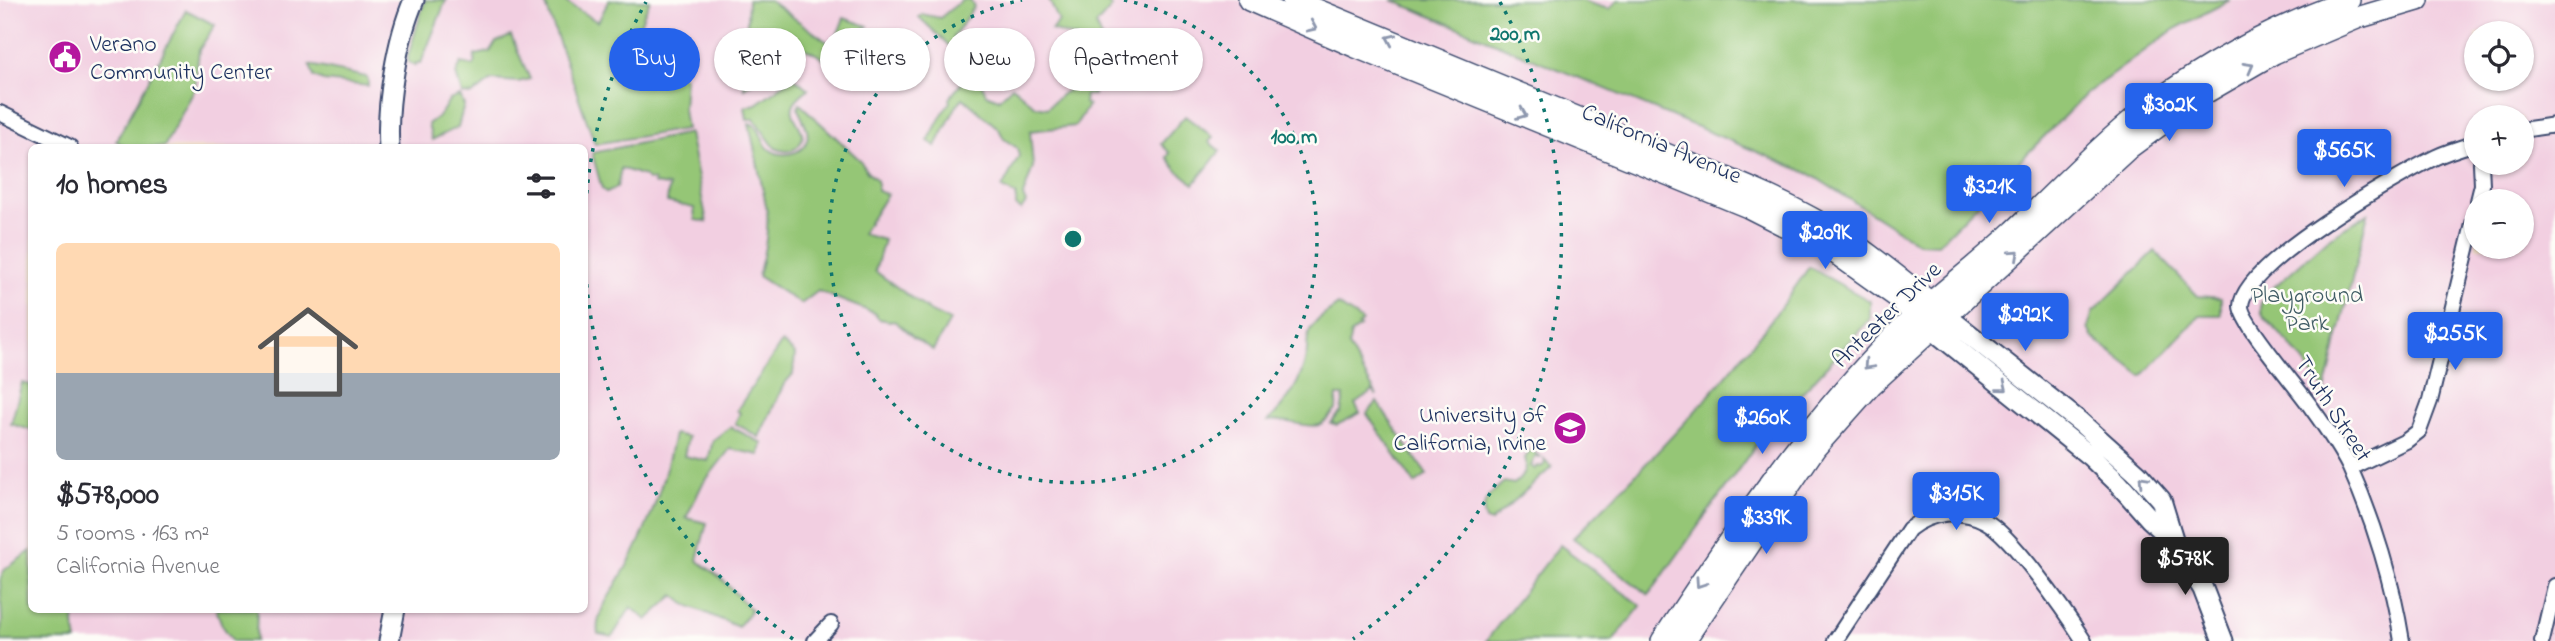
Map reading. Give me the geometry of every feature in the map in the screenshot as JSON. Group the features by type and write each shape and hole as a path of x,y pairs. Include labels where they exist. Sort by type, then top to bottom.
{"main road":[{"name":"California Avenue","path":"1249,0 1356,47 1748,207 1826,247 1897,297 1931,316"},
{"name":"California Avenue","path":"1293,0 1741,183 1850,241 1931,316"},
{"name":"Anteater Drive","path":"1684,641 1815,448 1931,316 2104,144 2172,91 2250,42 2349,0"},
{"name":"Anteater Drive","path":"1662,641 1756,500 1841,393 1931,316 2040,231 2120,155 2199,97 2274,53 2357,18 2418,0"}],"street":[{"path":"388,144 394,72 414,0"},
{"path":"0,113 64,144"},
{"path":"2534,128 2555,125"},
{"name":"Truth Street","path":"2402,641 2384,559 2350,468 2303,395 2243,315 2242,298 2254,279 2350,206 2439,156 2464,149"},
{"path":"2350,468 2419,431 2430,401 2465,259"},
{"name":"California Avenue","path":"1931,316 2080,422 2138,474 2161,500 2173,540 2203,589 2223,641"},
{"path":"1835,641 1909,529 1921,519 1933,514 1967,515 1986,521 2002,535 2066,613 2084,641"},
{"path":"2542,641 2555,586"},
{"path":"389,641 393,613"},
{"path":"815,641 831,624"}],"shaded area":[{"name":"University of California, Irvine","path":"0,0 2555,0 2555,641 0,641"}],"green space":[{"path":"425,0 446,0 421,63 416,63 416,66 408,62 408,56"},
{"path":"544,0 562,0 598,22 609,0 650,0 639,28 609,28 609,91 684,91 686,129 595,144"},
{"path":"748,0 769,0 820,37 820,57 806,50 806,28 747,28"},
{"path":"962,0 970,0 974,7 960,28 944,28 944,41 919,17 922,14 940,18"},
{"path":"1049,0 1102,0 1112,7 1096,25 1097,28 1053,28 1059,21"},
{"path":"1392,0 1579,0 1609,9 1618,0 2230,0 2173,30 2087,93 1938,244 1918,243 1810,174"},
{"path":"186,10 215,25 199,50 195,89 166,144 122,144 116,141"},
{"path":"844,18 868,26 866,28 840,28"},
{"path":"511,36 530,79 518,82 492,80 472,95 462,94 456,74 461,63 474,66 475,55 490,52 496,42"},
{"path":"310,65 366,77 368,86 323,81 314,77"},
{"path":"774,91 806,91 793,106 794,117 802,132 801,143 793,150 775,148 754,119 747,119 745,107 756,104"},
{"path":"955,91 985,91 999,99 1007,91 1018,91 1035,106 1047,108 1067,91 1094,91 1094,95 1085,95 1084,103 1088,106 1075,126 1030,131 1033,167 1023,196 1026,203 1021,210 1016,206 1016,195 1002,188 1019,156 1017,148 1004,139 999,129 963,98 936,146 928,141 950,102 949,99"},
{"path":"460,96 464,105 458,127 432,140 428,124 440,115 449,100"},
{"path":"800,104 860,160 867,172 877,180 877,191 887,194 862,234 884,240 875,271 931,312 950,321 933,350 896,322 879,319 874,313 818,291 801,304 758,276 765,243 767,210 749,123 759,130 768,148 778,153 790,154 804,145 808,136 798,108"},
{"path":"1185,116 1213,137 1209,142 1220,151 1194,184 1177,170 1167,157 1170,153 1161,144"},
{"path":"689,133 707,222 695,220 694,208 667,202 669,186 654,184 654,181 646,179 645,176 628,170 621,169 617,187 607,193 602,189 592,153"},
{"name":"Playground Park","path":"2368,213 2325,391 2290,344 2264,317 2261,303 2265,295 2328,239"},
{"path":"2155,251 2198,296 2221,298 2221,315 2200,315 2142,376 2092,337 2088,327 2093,312"},
{"path":"1809,267 1870,301 1870,319 1763,435 1649,595 1573,538 1698,408 1756,340"},
{"path":"1338,305 1362,321 1358,326 1360,327 1351,334 1348,346 1377,396 1373,391 1355,404 1360,413 1337,425 1331,423 1341,412 1344,396 1337,396 1336,410 1319,425 1268,421 1297,384 1307,354 1310,330 1319,319"},
{"path":"782,342 795,354 793,374 784,384 759,437 735,423 740,413 737,410"},
{"path":"22,383 28,384 28,429 11,424"},
{"path":"1377,402 1427,475 1415,484 1367,414"},
{"path":"731,427 762,443 760,455 730,449 702,485 686,518 707,523 697,560 721,578 751,610 738,627 685,604 674,595 647,620 631,607 612,637 598,634 602,608 627,566 652,512 665,474 674,434 688,437 684,456 708,461 713,440"},
{"path":"1531,450 1541,457 1536,456 1531,466 1535,469 1541,467 1545,464 1544,459 1552,467 1491,522 1486,520 1484,508 1488,498 1504,482 1514,484 1520,479 1526,469 1525,458"},
{"path":"1560,545 1641,606 1613,641 1486,641"},
{"path":"28,553 28,613 75,613 77,641 0,641 0,580 4,570"},
{"path":"218,613 257,613 256,641 233,641"}],"place":[{"name":"Verano Community Center","path":"65,57"},
{"name":"University of California, Irvine","path":"1570,428"}]}
